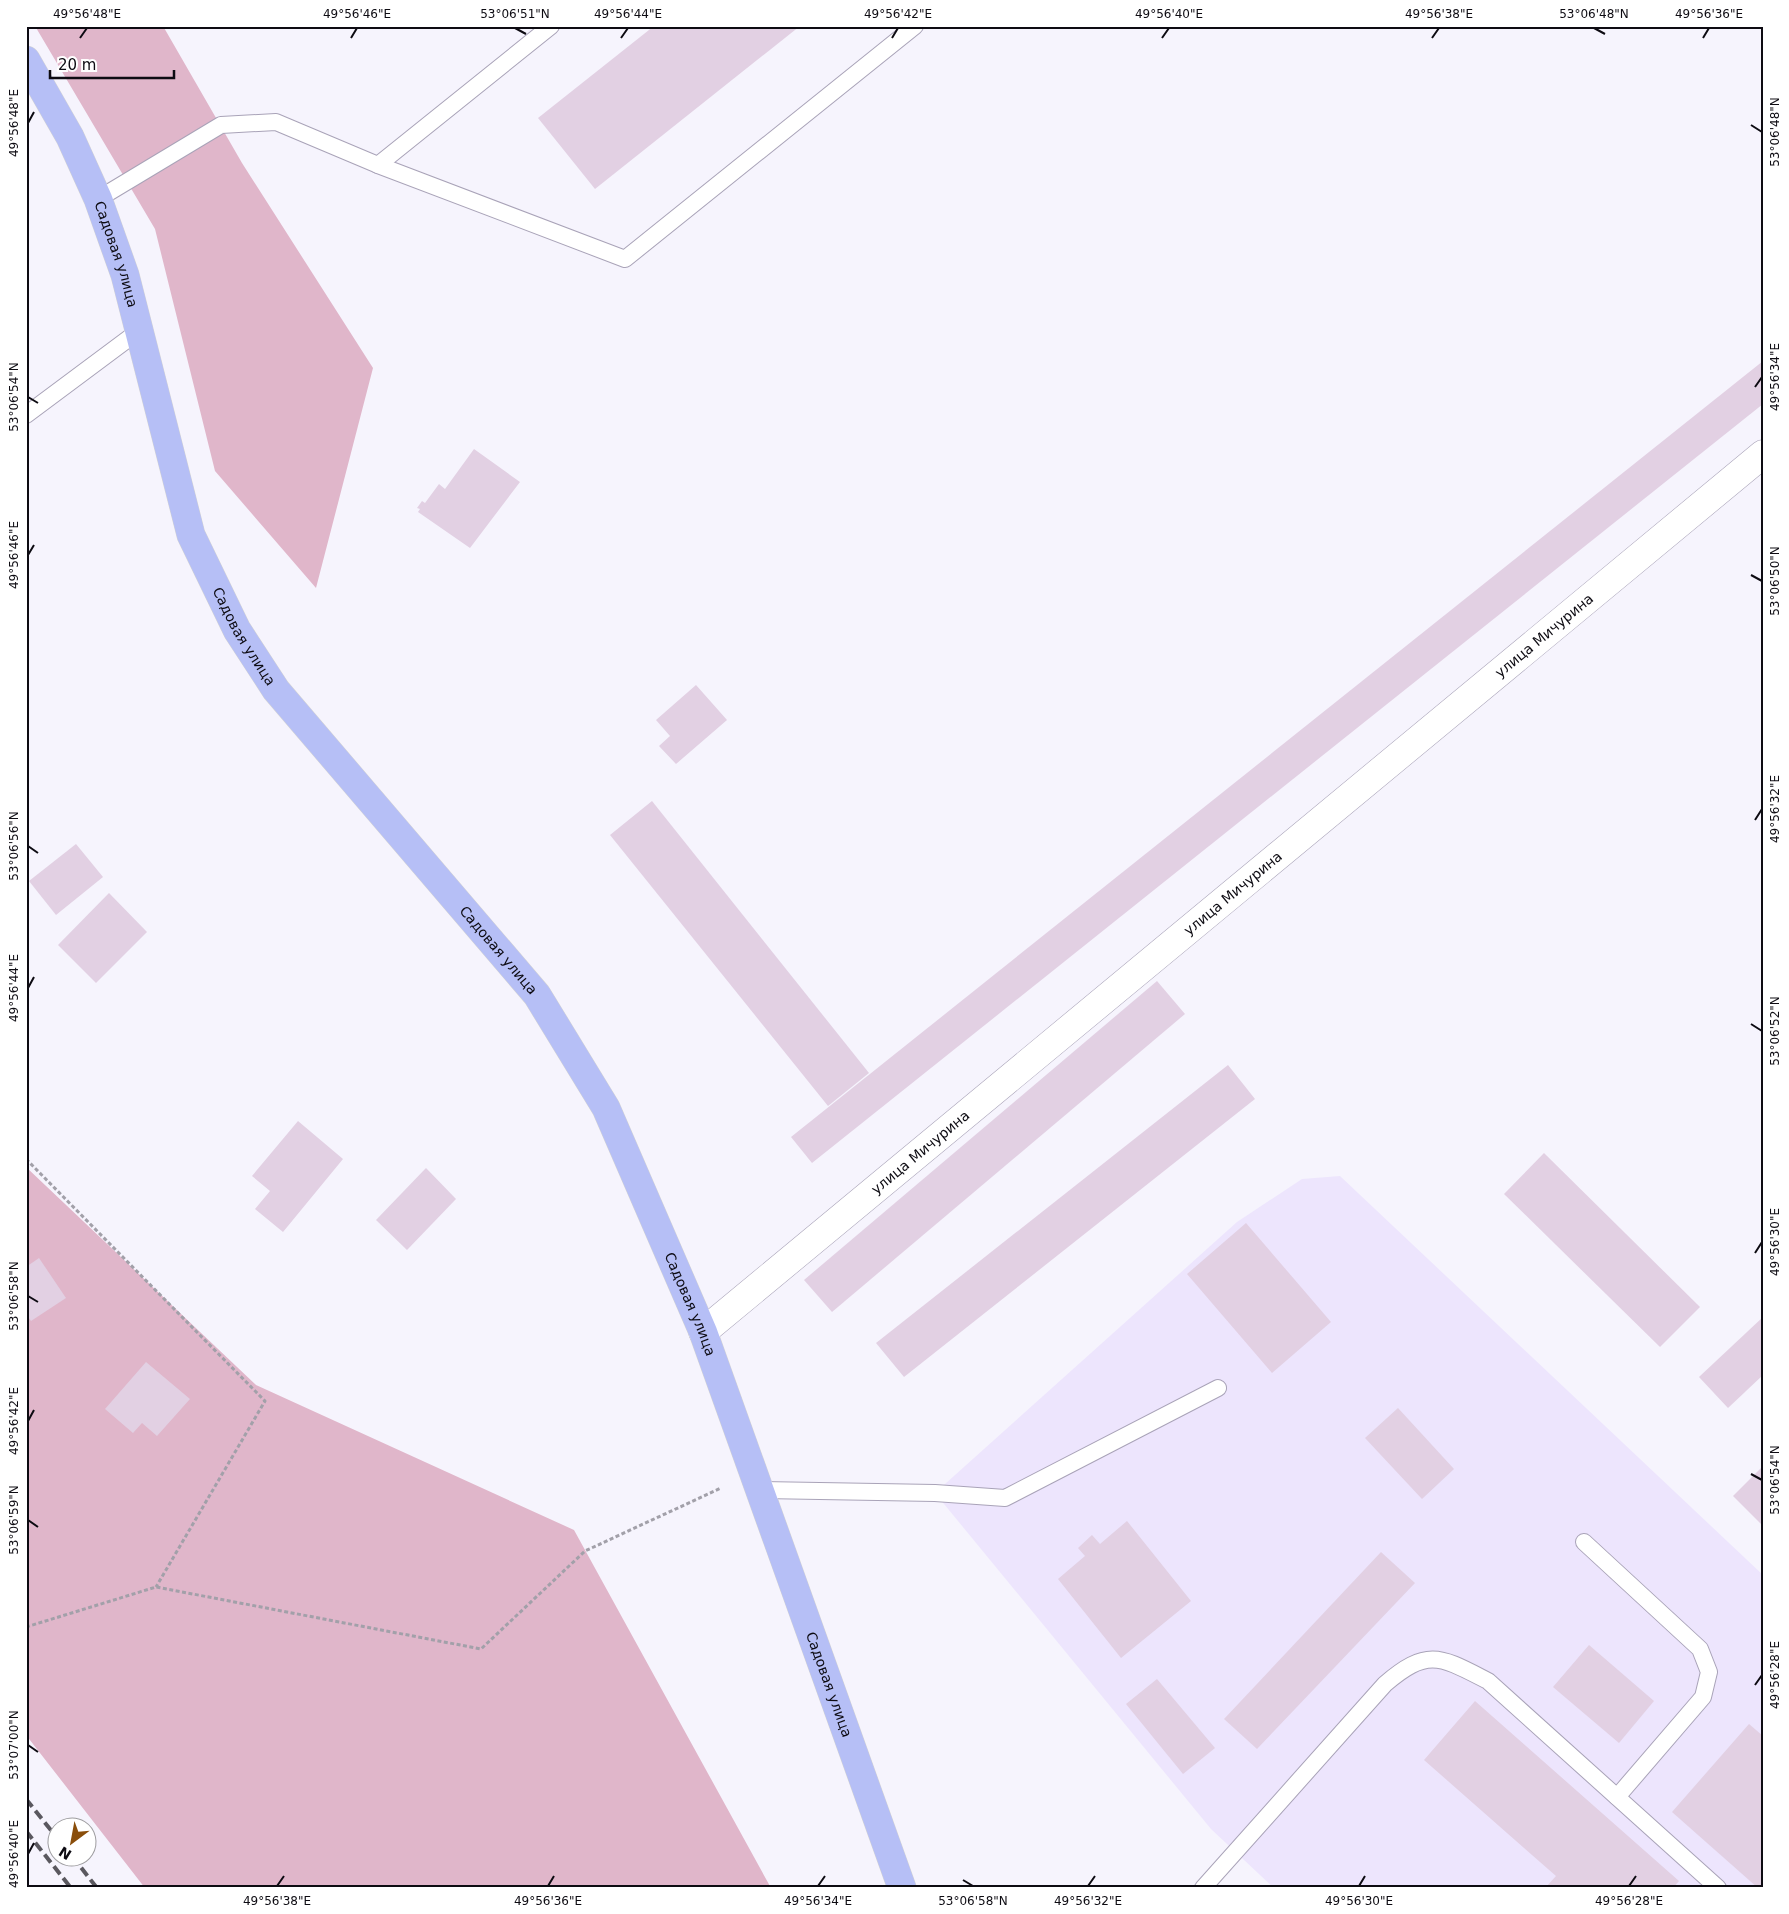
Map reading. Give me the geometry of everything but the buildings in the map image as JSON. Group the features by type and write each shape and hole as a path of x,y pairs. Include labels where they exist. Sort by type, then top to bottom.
{"main road":[{"name":"Садовая улица","path":"26,60 70,137 98,200 125,275 191,535 237,630 276,690 537,995 606,1108 703,1332 902,1888"}],"street":[{"name":"улица Мичурина","path":"703,1332 1763,454"}],"lane":[{"path":"378,165 551,26"},
{"path":"98,200 220,125 276,122 378,165 625,259 915,26"},
{"path":"26,415 140,330"},
{"path":"756,1482 1005,1498 1218,1388"},
{"path":"1584,1542 1700,1649 1709,1672 1703,1698 1617,1797"},
{"path":"1203,1888 1385,1684 1404,1668 1429,1658 1453,1663 1488,1680 1718,1888"}],"path":[{"path":"26,1159 265,1401 156,1587"},
{"path":"26,1627 156,1587 481,1649 585,1551 756,1482"}],"shaded area":[{"path":"35,26 163,26 242,163 373,368 316,588 215,471 155,229"},
{"path":"26,1167 256,1385 574,1530 771,1888 145,1888 98,1828 98,1816 89,1816 26,1735"},
{"path":"1340,1176 1763,1575 1763,1888 1274,1888 1211,1829 935,1493 1237,1222 1302,1179"}],"railway":[{"path":"26,1799 48,1826"},
{"path":"26,1831 71,1888"},
{"path":"80,1866 97,1888"}]}
